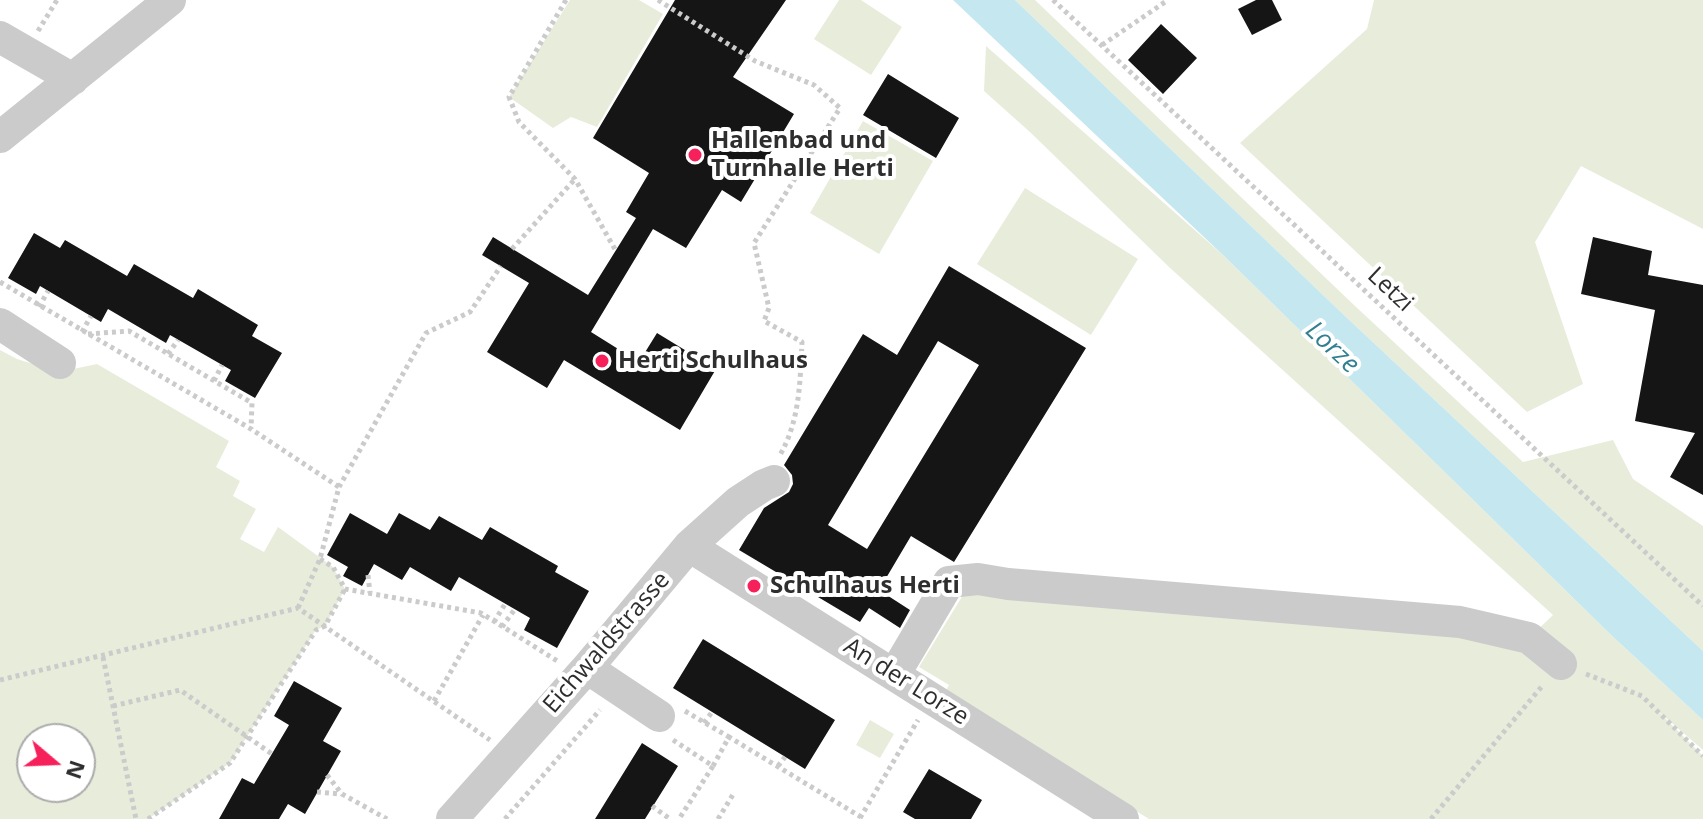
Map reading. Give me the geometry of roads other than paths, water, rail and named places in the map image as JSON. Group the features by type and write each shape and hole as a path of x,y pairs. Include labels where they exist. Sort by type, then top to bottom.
{"street":[{"path":"0,137 170,0"},
{"path":"0,37 73,79"},
{"path":"0,324 60,363"},
{"name":"Eichwaldstrasse","path":"452,819 689,546 738,502 769,483"},
{"name":"An der Lorze","path":"689,546 1123,819"},
{"path":"894,675 949,582 978,579 1460,622 1529,638 1561,664"},
{"path":"577,673 661,725"}],"water":[{"name":"Lorze","path":"953,0 1015,0 1346,317 1703,651 1703,720 1609,633 1223,255"}],"place":[{"name":"Hallenbad und Turnhalle Herti","path":"695,155"},
{"name":"Herti Schulhaus","path":"602,361"},
{"name":"Schulhaus Herti","path":"754,586"}]}
